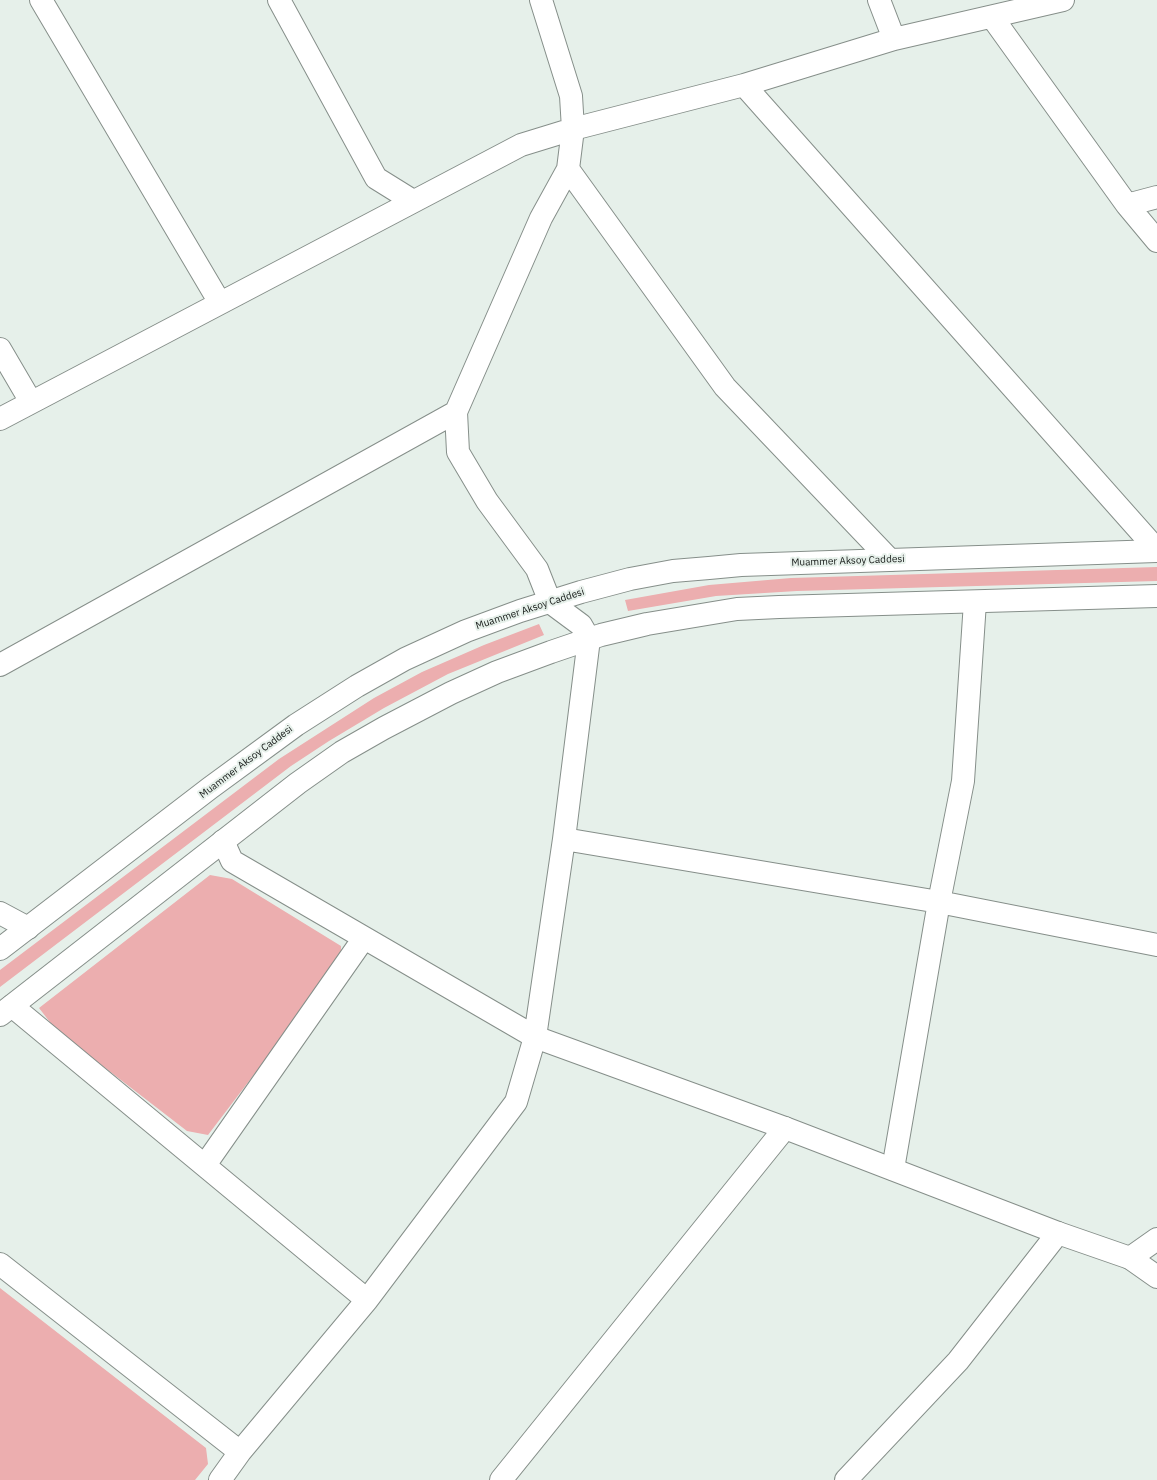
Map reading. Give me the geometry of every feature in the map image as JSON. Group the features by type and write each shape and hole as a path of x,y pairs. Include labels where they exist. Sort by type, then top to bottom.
{"street":[{"path":"41,0 220,303"},
{"path":"279,0 376,178 413,202"},
{"path":"220,1480 240,1452 367,1300 516,1102 535,1037 564,839 588,638 580,625 550,602 536,569 487,501 458,452 456,412 541,218 568,169 573,129 571,96 541,0"},
{"path":"879,0 894,40"},
{"path":"0,419 521,145 573,129 744,85 894,40 1063,0"},
{"path":"992,16 1127,205 1157,242"},
{"path":"744,85 1157,551"},
{"path":"568,169 725,387 890,560"},
{"path":"1127,205 1157,197"},
{"path":"0,349 31,402"},
{"path":"0,665 456,412"},
{"name":"Muammer Aksoy Caddesi","path":"0,949 210,788 296,725 357,686 405,659 466,631 520,610 630,579 673,572 741,565 1157,551"},
{"path":"367,1300 205,1165 6,1010 222,841 298,783 342,752 451,693 497,672 588,638 647,624 738,609 1157,596"},
{"path":"893,1169 939,902 963,781 975,602"},
{"path":"564,839 939,902 1157,945"},
{"path":"222,841 232,861 535,1037 784,1128 1058,1233 1130,1258 1157,1277"},
{"path":"0,913 28,928"},
{"path":"205,1165 364,938"},
{"path":"501,1480 784,1128"},
{"path":"846,1480 958,1361 1058,1233"},
{"path":"1130,1258 1157,1239"},
{"path":"0,1264 240,1452"}],"shaded area":[{"path":"1157,567 1157,581 797,591 716,596 628,611 625,600 709,585 791,578"},
{"path":"539,624 544,635 448,674 384,708 291,766 0,987 0,970 279,759 374,698 422,672 484,645"},
{"path":"210,875 232,879 341,946 341,960 208,1135 187,1131 56,1030 39,1008"},
{"path":"0,1288 206,1448 208,1464 195,1480 0,1480"}]}
